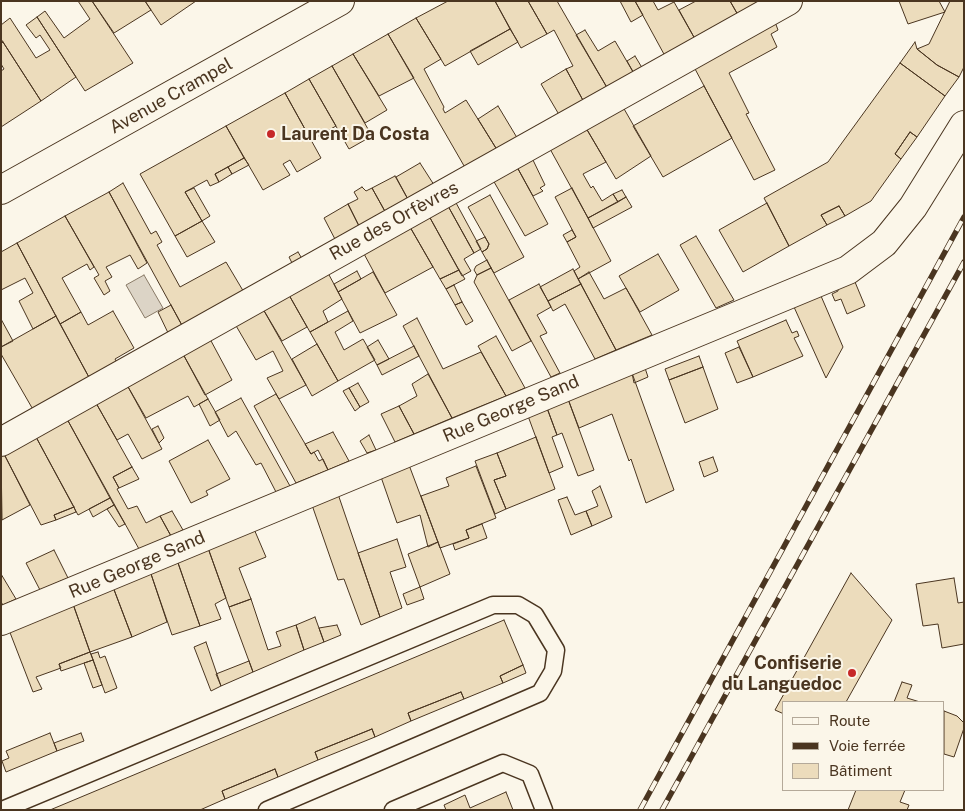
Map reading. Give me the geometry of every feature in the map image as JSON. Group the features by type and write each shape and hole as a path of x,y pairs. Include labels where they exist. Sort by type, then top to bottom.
{"street":[{"name":"Avenue Crampel","path":"1,190 340,1"},
{"name":"Rue des Orfèvres","path":"1,442 788,1"},
{"name":"Rue George Sand","path":"1,621 848,270 884,243 890,236 913,207 964,125"}],"lane":[{"path":"2,810 493,605 518,605 535,615 556,650 553,671 540,693 267,810"},
{"path":"393,810 503,763 530,774 544,810"}],"shaded area":[{"path":"144,275 163,308 145,318 126,285"}],"building":[{"path":"78,1 92,1 133,63 85,91 37,17 45,11 64,38 90,19"},
{"path":"92,1 145,1 151,10 114,33"},
{"path":"145,1 196,1 161,25"},
{"path":"448,1 495,1 510,29 445,66 416,18"},
{"path":"495,1 528,1 547,34 521,48"},
{"path":"528,1 557,1 609,91 585,104 566,69 573,66 554,30 547,34"},
{"path":"620,1 635,1 643,15 631,22"},
{"path":"635,1 653,1 658,10 674,2 695,39 665,56"},
{"path":"696,1 730,1 738,15 695,39 679,10"},
{"path":"730,1 762,1 738,15"},
{"path":"899,1 939,1 945,12 908,24"},
{"path":"950,1 964,1 964,67 959,77 937,65 917,49 929,44"},
{"path":"37,17 76,77 41,101 1,39 1,25 10,18 36,58 50,50 40,35 36,38 26,25"},
{"path":"416,18 441,59 424,69 444,107 445,113 466,100 499,153 467,171 388,34"},
{"path":"775,22 778,30 771,34 777,47 729,73 749,113 746,114 775,170 754,180 694,67"},
{"path":"510,29 518,42 478,65 470,51"},
{"path":"585,30 598,51 615,41 636,77 609,91 576,35"},
{"path":"388,34 414,78 379,96 353,54"},
{"path":"3,42 41,101 1,127 1,71 4,69 1,64 1,44"},
{"path":"915,42 917,49 937,65 959,77 945,96 900,63"},
{"path":"353,54 387,110 365,123 332,66"},
{"path":"635,56 644,71 636,77 627,61"},
{"path":"900,63 945,96 917,137 910,132 895,154 901,159 871,201 845,216 839,206 821,215 827,225 789,246 764,198 828,162"},
{"path":"332,66 372,136 349,149 309,79"},
{"path":"566,69 585,104 561,118 541,84"},
{"path":"309,79 336,126 311,140 285,93"},
{"path":"704,86 732,138 663,177 633,126"},
{"path":"285,93 321,158 297,172 290,160 283,164 290,175 263,190 226,126"},
{"path":"498,106 519,141 499,153 478,119"},
{"path":"623,107 651,156 616,179 586,128"},
{"path":"226,126 244,158 215,174 219,182 210,186 207,180 185,192 202,221 175,236 140,174"},
{"path":"586,128 606,162 583,174 591,188 593,186 602,201 613,194 618,202 588,218 550,149"},
{"path":"910,132 917,137 901,159 895,154"},
{"path":"244,158 249,165 232,174 228,167"},
{"path":"532,158 545,185 540,188 543,191 533,196 517,167"},
{"path":"420,163 436,188 410,203 396,177"},
{"path":"228,167 232,174 219,182 215,174"},
{"path":"517,167 548,224 525,236 493,180"},
{"path":"395,176 410,203 387,215 372,188"},
{"path":"123,183 151,234 156,231 162,242 157,245 180,287 226,262 245,294 184,329 109,192"},
{"path":"362,187 366,191 372,188 387,215 361,230 348,204 358,199 354,192"},
{"path":"194,188 210,216 202,221 185,192"},
{"path":"572,188 611,261 578,279 574,271 580,267 567,242 576,237 555,197"},
{"path":"622,190 626,197 618,202 613,194"},
{"path":"109,192 147,263 138,269 130,255 106,267 112,277 105,281 110,291 104,295 94,278 99,275 65,216"},
{"path":"490,195 524,257 494,273 482,252 487,249 489,244 468,207"},
{"path":"626,197 632,207 593,228 588,218"},
{"path":"455,201 481,249 474,253 448,206"},
{"path":"767,203 789,246 743,272 719,230"},
{"path":"348,204 361,230 337,243 324,218"},
{"path":"448,206 474,253 464,259 471,271 462,276 429,216"},
{"path":"839,206 845,216 827,225 821,215"},
{"path":"65,216 94,267 90,270 87,264 62,278 81,312 60,324 17,243"},
{"path":"429,216 459,270 440,279 410,227"},
{"path":"202,221 215,242 187,257 175,236"},
{"path":"410,227 433,267 385,293 363,252"},
{"path":"572,230 576,237 567,242 563,235"},
{"path":"696,236 734,300 716,308 680,245"},
{"path":"485,237 489,244 487,249 482,252 476,241"},
{"path":"17,243 56,316 33,329 19,301 33,293 25,278 1,290 1,252"},
{"path":"298,252 304,262 294,267 289,257"},
{"path":"658,254 679,290 640,312 619,276"},
{"path":"487,260 491,268 477,275 474,270 476,266"},
{"path":"491,268 531,341 512,351 474,282 477,275"},
{"path":"573,269 581,284 548,301 540,287"},
{"path":"459,270 465,279 446,289 440,279"},
{"path":"357,271 361,279 338,292 334,284"},
{"path":"373,272 397,315 360,333 338,292"},
{"path":"589,272 604,299 626,288 652,335 616,350 578,279"},
{"path":"328,273 342,299 323,311 328,322 310,332 289,295"},
{"path":"855,282 865,306 847,314 841,299 835,301 832,294 838,291 838,288"},
{"path":"539,284 551,307 537,315 547,333 540,336 560,373 551,377 509,300"},
{"path":"581,284 616,350 595,359 565,304 553,311 548,301"},
{"path":"454,285 462,302 455,305 446,289"},
{"path":"289,295 307,327 282,341 263,309"},
{"path":"821,296 843,347 826,378 794,307"},
{"path":"462,302 473,321 466,325 455,305"},
{"path":"171,305 184,329 170,337 158,312"},
{"path":"263,309 306,385 279,399 267,378 283,371 273,351 256,360 235,324"},
{"path":"113,311 134,348 115,359 119,366 91,381 60,324 81,312 88,325"},
{"path":"348,311 353,321 335,332 344,350 363,339 375,360 338,381 310,332"},
{"path":"56,316 91,381 35,413 1,354 1,347"},
{"path":"417,318 443,369 481,352 506,396 452,418 403,326"},
{"path":"1,319 13,341 1,347"},
{"path":"786,320 792,333 797,331 799,336 794,338 803,356 753,377 737,341"},
{"path":"496,336 525,388 506,396 478,346"},
{"path":"210,339 232,380 205,395 183,354"},
{"path":"378,340 389,359 377,365 367,347"},
{"path":"317,344 338,381 312,396 292,359"},
{"path":"414,346 419,356 382,375 377,365"},
{"path":"739,347 753,377 737,383 725,353"},
{"path":"183,354 208,399 194,407 188,396 146,418 127,385"},
{"path":"699,356 703,367 669,380 665,369"},
{"path":"703,367 718,409 685,423 669,380"},
{"path":"645,368 648,377 634,383 632,373"},
{"path":"632,373 674,490 646,503 631,459 629,461 612,414 579,428 568,399"},
{"path":"428,374 452,418 414,434 399,406 417,396 412,384"},
{"path":"358,383 369,402 360,407 349,388"},
{"path":"127,385 162,449 142,459 128,434 117,440 96,403"},
{"path":"349,388 360,407 355,411 343,391"},
{"path":"276,394 311,454 314,452 319,461 323,459 328,470 296,483 254,406"},
{"path":"241,398 290,486 276,492 261,463 256,465 236,431 228,437 215,412"},
{"path":"208,399 220,420 210,426 199,404"},
{"path":"568,399 594,470 578,476 562,433 557,435 547,408"},
{"path":"96,403 132,467 113,477 128,509 137,506 146,523 160,516 171,536 139,549 67,419"},
{"path":"399,406 414,434 395,442 381,414"},
{"path":"547,408 557,435 552,437 563,467 549,473 528,416"},
{"path":"67,419 110,498 78,515 36,437"},
{"path":"158,426 164,438 159,443 152,429"},
{"path":"333,432 349,461 328,470 318,450 311,454 305,444"},
{"path":"369,435 376,450 367,453 360,441"},
{"path":"36,437 74,507 54,515 56,520 41,525 4,454"},
{"path":"536,437 555,489 506,509 494,480 506,476 497,453"},
{"path":"208,440 230,479 206,491 208,495 191,503 169,461"},
{"path":"497,453 506,476 494,480 506,509 495,514 475,461"},
{"path":"4,454 30,505 2,520 1,456"},
{"path":"713,457 718,471 704,477 699,462"},
{"path":"409,465 438,542 428,547 420,515 397,523 381,477"},
{"path":"476,466 496,518 466,530 469,538 440,548 421,496 449,486 446,478"},
{"path":"132,467 139,479 119,488 113,477"},
{"path":"600,486 612,517 592,526 586,511 598,506 592,491"},
{"path":"338,494 380,617 361,625 344,579 338,580 312,505"},
{"path":"567,497 575,515 586,511 592,526 571,535 558,500"},
{"path":"110,498 114,505 93,517 89,509"},
{"path":"114,505 125,524 119,527 107,509"},
{"path":"74,507 76,512 56,520 54,515"},
{"path":"172,511 183,530 171,536 160,516"},
{"path":"482,524 487,538 455,550 453,544 469,538 466,530"},
{"path":"254,529 266,557 239,568 251,599 229,607 208,548"},
{"path":"397,539 406,567 390,572 402,608 380,617 358,553"},
{"path":"438,542 450,574 420,587 408,554"},
{"path":"208,548 226,598 215,604 221,619 200,626 177,560"},
{"path":"54,550 68,578 40,590 26,563"},
{"path":"177,560 200,626 172,635 150,571"},
{"path":"150,571 167,622 132,637 113,587"},
{"path":"851,573 892,620 847,701 782,701 782,713 775,710"},
{"path":"1,574 16,599 3,605 1,602"},
{"path":"954,578 958,603 964,602 964,644 942,648 938,624 923,626 916,584"},
{"path":"113,587 132,637 90,652 73,604"},
{"path":"420,587 424,599 407,605 403,594"},
{"path":"251,599 268,650 281,646 276,632 296,625 304,650 253,672 229,607"},
{"path":"73,604 90,652 59,664 61,668 36,677 42,689 33,692 9,630"},
{"path":"315,617 324,642 304,650 296,625"},
{"path":"504,620 523,665 500,676 503,683 464,699 461,692 408,713 411,721 375,737 372,729 315,752 318,760 278,777 275,769 222,791 225,799 200,810 50,810"},
{"path":"337,625 341,635 324,642 319,628"},
{"path":"206,642 221,686 211,691 194,647"},
{"path":"90,652 93,660 61,671 59,664"},
{"path":"98,652 100,658 105,656 117,688 105,693 91,654"},
{"path":"93,660 102,685 93,688 84,663"},
{"path":"249,661 253,672 221,686 216,674"},
{"path":"523,665 526,673 503,683 500,676"},
{"path":"902,682 912,685 907,698 917,701 894,701"},
{"path":"461,692 464,699 411,721 408,713"},
{"path":"945,711 957,716 964,723 954,757 945,754"},
{"path":"372,729 375,737 318,760 315,752"},
{"path":"50,733 57,751 6,772 2,761 9,758 6,751"},
{"path":"81,733 84,741 57,751 54,743"},
{"path":"275,769 278,777 225,799 222,791"},
{"path":"856,791 905,791 900,802 909,805 907,810 848,810"},
{"path":"506,792 513,810 446,810 444,805 465,795 470,808"}],"railway":[{"path":"640,810 964,217"},
{"path":"662,810 964,262"}],"place":[{"name":"Laurent Da Costa","path":"271,134"},
{"name":"Confiserie du Languedoc","path":"852,673"}]}
